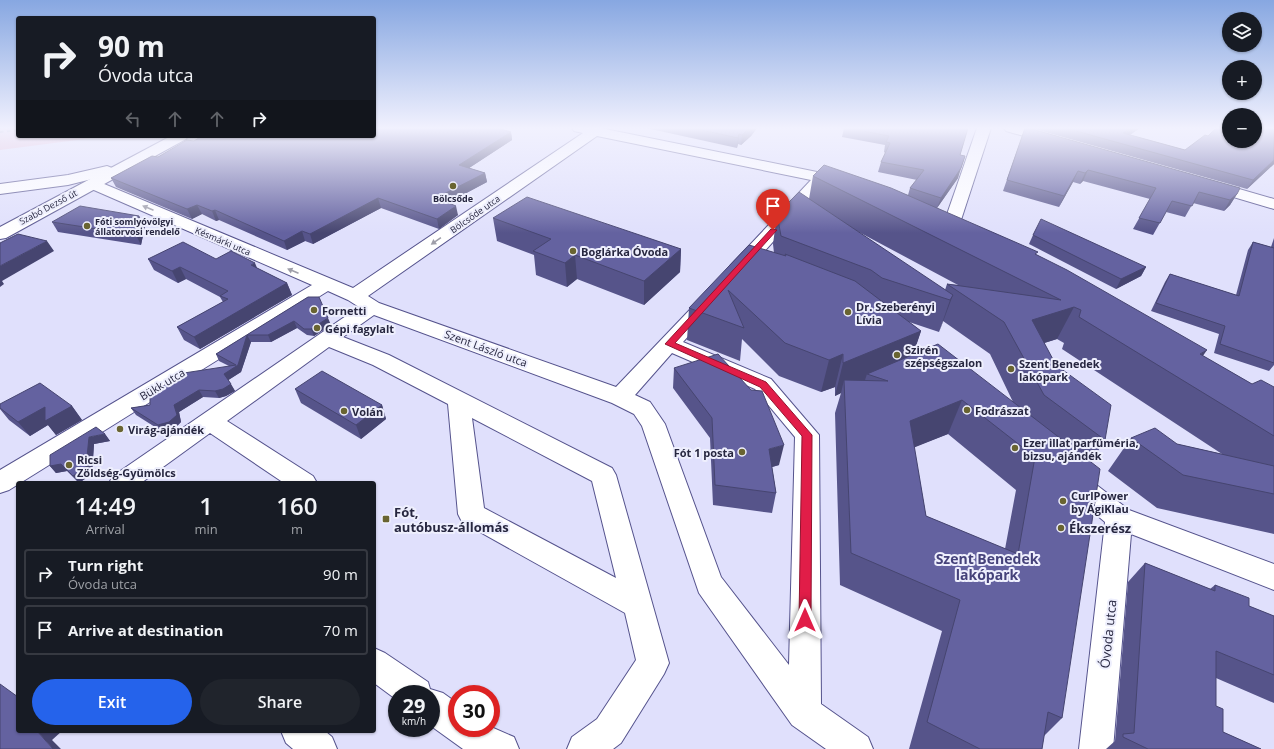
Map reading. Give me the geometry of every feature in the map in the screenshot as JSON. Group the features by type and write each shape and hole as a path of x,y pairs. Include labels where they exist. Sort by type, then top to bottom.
{"street":[{"name":"Szabó Dezső út","path":"0,234 131,163"},
{"name":"Bölcsőde utca","path":"363,301 544,163"},
{"path":"748,163 822,178 858,189"},
{"path":"953,220 972,163"},
{"path":"0,189 68,180 122,168"},
{"path":"620,397 669,344 755,266 822,178"},
{"path":"1195,181 1274,204"},
{"name":"Késmárki utca","path":"92,184 363,301"},
{"name":"Bükk utca","path":"7,480 325,285"},
{"path":"125,481 327,339 363,301"},
{"name":"Szent László utca","path":"363,301 620,397 642,408 653,424 709,584 804,713 856,749"},
{"path":"327,339 380,360 603,475 653,663 608,731 584,749"},
{"path":"669,344 763,384 807,435 804,713"},
{"path":"459,401 471,514 638,605"},
{"path":"209,421 293,480"},
{"path":"1052,464 1119,518 1274,576"},
{"name":"Óvoda utca","path":"1096,749 1119,518"},
{"path":"376,665 403,685"},
{"path":"300,733 320,749"},
{"path":"476,737 486,744 502,749"}],"building":[{"path":"139,163 462,163 459,165 485,173 436,198 456,206 437,219 378,198 310,234 302,231 284,241 215,210 212,211 197,205 187,209 111,178"},
{"path":"886,163 963,163 961,168 941,198 910,188 924,170"},
{"path":"1013,163 1152,163 1240,188 1237,194 1230,200 1199,192 1192,206 1172,201 1160,223 1139,218 1156,188 1088,170 1085,173 1078,171 1064,196 1007,180"},
{"path":"1191,163 1271,163 1253,180"},
{"path":"824,165 891,188 1038,252 1035,254 1067,270 1207,350 1200,354 1252,384 1261,380 1274,387 1274,436 1079,317 1081,310 1074,307 1032,320 1056,365 1111,405 1105,440 1044,395 1004,322 947,284 1061,300 813,176"},
{"path":"799,192 953,295 950,300 882,278 871,270 781,236 777,214"},
{"path":"527,197 681,249 644,281 575,255 565,263 533,251 551,239 493,218"},
{"path":"80,206 139,216 136,235 52,222"},
{"path":"1041,219 1146,267 1121,279 1033,235"},
{"path":"18,234 47,241 0,266 0,243"},
{"path":"183,242 216,259 231,251 255,263 251,265 287,283 194,337 177,327 228,299 220,296 228,291 180,267 172,271 148,259"},
{"path":"1253,242 1274,248 1274,363 1220,344 1225,326 1156,303 1170,274 1239,296"},
{"path":"749,245 786,256 785,254 855,281 921,331 843,363 843,354 829,360 785,343 728,290 744,328 689,308"},
{"path":"308,297 319,297 328,318 311,329 304,329 294,321 268,335 247,335 238,365 224,374 231,384 223,389 215,391 199,390 174,405 177,415 169,422 158,425 131,408 150,405 150,394 184,373 236,365 216,354"},
{"path":"938,344 1100,469 1062,718 1048,712 1042,749 980,749 927,722 960,600 851,553 844,380 888,381 867,374","holes":["962,400 1035,457 1018,554 926,516 910,421"]},
{"name":"Fót 1 posta","path":"718,354 751,390 762,391 784,445 769,449 776,493 715,485 712,418 674,368"},
{"path":"322,371 382,405 356,425 295,389"},
{"path":"40,383 72,406 45,421 45,407 18,422 0,408 0,404"},
{"path":"96,427 105,434 89,437 86,467 73,476 61,464 50,466 50,455"},
{"path":"1155,428 1177,444 1274,466 1274,494 1183,475 1131,438"},
{"path":"1145,563 1215,591 1215,585 1249,598 1249,606 1274,616 1274,675 1216,651 1216,706 1223,709 1223,732 1261,749 1148,749 1123,737 1123,734 1134,733"},
{"path":"0,684 16,696 16,733 39,733 53,749 0,749"}],"place":[{"name":"Bölcsőde","path":"453,186"},
{"name":"Fóti somlyóvölgyi állatorvosi rendelő","path":"87,226"},
{"name":"Boglárka Óvoda","path":"573,251"},
{"name":"Fornetti","path":"314,310"},
{"name":"Dr. Szeberényi Lívia","path":"848,312"},
{"name":"Gépi fagylalt","path":"317,328"},
{"name":"Szirén szépségszalon","path":"897,355"},
{"name":"Szent Benedek lakópark","path":"1011,369"},
{"name":"Fodrászat","path":"967,410"},
{"name":"Volán","path":"344,411"},
{"name":"Virág-ajándék","path":"120,429"},
{"name":"Ezer illat parfüméria, bizsu, ajándék","path":"1015,448"},
{"name":"Fót 1 posta","path":"742,452"},
{"name":"Ricsi Zöldség-Gyümölcs","path":"69,465"},
{"name":"CurlPower by ÁgiKlau","path":"1063,501"},
{"name":"Fót, autóbusz-állomás","path":"386,519"},
{"name":"Ékszerész","path":"1061,528"}],"district":[{"name":"Szent Benedek lakópark","path":"987,566"}],"route":[{"path":"773,230 669,344 763,384 807,435 805,620"}]}
